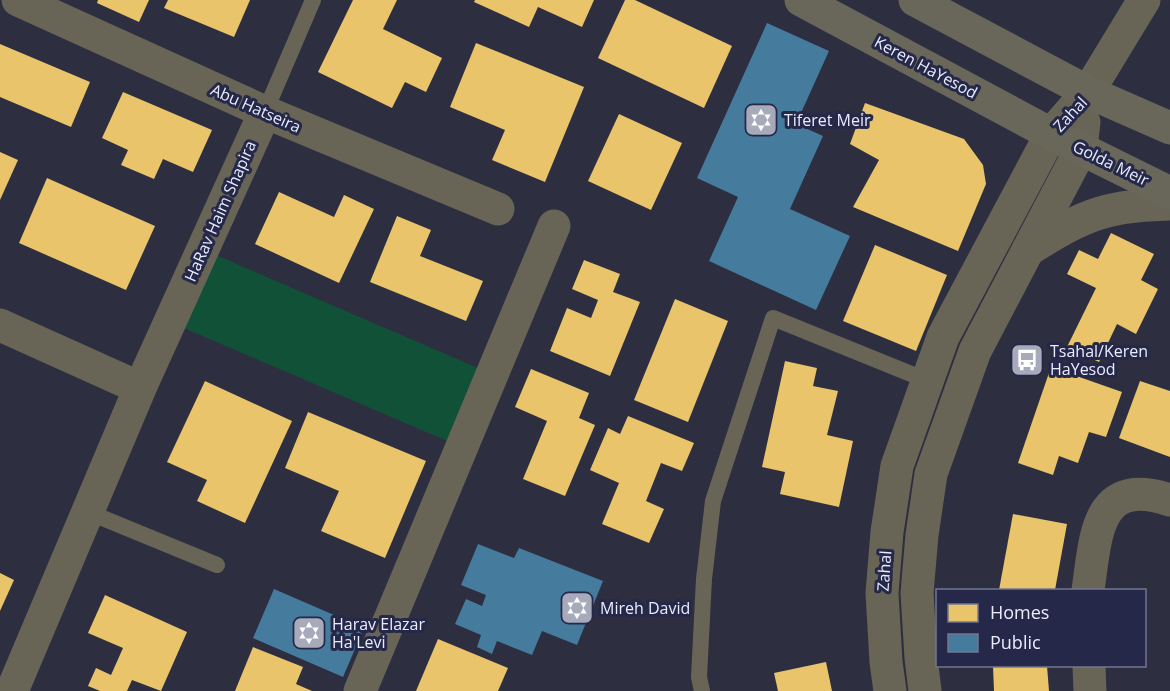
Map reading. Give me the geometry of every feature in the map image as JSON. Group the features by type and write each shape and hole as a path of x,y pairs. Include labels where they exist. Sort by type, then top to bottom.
{"main road":[{"name":"Keren HaYesod","path":"801,0 1051,134"},
{"path":"915,0 1088,92 1170,128"},
{"name":"Golda Meir","path":"1051,134 1170,193"}],"street":[{"name":"Abu Hatseira","path":"18,0 265,112 498,209"},
{"path":"1088,92 1144,0"},
{"name":"Zahal","path":"890,691 882,593 887,532 897,466 943,337 1051,134 1088,92"},
{"name":"Zahal","path":"925,691 917,593 922,535 931,474 975,351 1081,149 1088,92"},
{"name":"HaRav Haim Shapira","path":"12,691 140,388 265,112"},
{"path":"1027,250 1067,226 1100,213 1134,206 1170,204"},
{"path":"360,691 554,226"},
{"path":"0,325 140,388"},
{"path":"1088,589 1098,527 1110,505 1130,493 1157,495 1170,500"},
{"path":"1089,667 1090,691"}],"lane":[{"name":"HaRav Haim Shapira","path":"265,112 313,0"},
{"path":"702,691 699,677 704,579 713,501 773,318 926,380"},
{"path":"88,512 217,565"}],"green space":[{"path":"216,255 478,368 447,441 184,328"}],"building: Homes":[{"path":"98,0 149,0 139,22 97,3"},
{"path":"168,0 250,0 234,37 164,8"},
{"path":"353,0 397,0 383,29 442,58 426,92 405,82 392,108 318,72"},
{"path":"475,0 594,0 582,27 538,7 529,27 474,2"},
{"path":"625,0 635,0 732,46 704,108 598,58"},
{"path":"476,43 584,87 545,182 492,160 505,130 450,107"},
{"path":"0,44 90,82 71,127 0,97"},
{"path":"123,92 212,130 193,172 163,159 154,179 121,165 128,150 102,138"},
{"path":"865,103 964,139 983,165 986,184 958,251 853,207 879,160 850,144"},
{"path":"619,114 682,143 651,210 588,181"},
{"path":"0,152 18,160 0,200"},
{"path":"47,178 155,226 126,290 19,243"},
{"path":"279,192 334,217 344,195 374,209 339,283 255,244"},
{"path":"397,216 431,230 420,256 483,281 466,321 370,282"},
{"path":"1111,233 1154,254 1141,280 1158,289 1136,334 1117,324 1099,362 1067,347 1096,288 1067,274 1079,250 1098,259"},
{"path":"875,245 947,275 916,351 843,321"},
{"path":"584,260 620,274 613,292 640,302 610,376 550,351 567,308 591,318 598,300 572,289"},
{"path":"675,299 728,321 688,422 634,400"},
{"path":"785,361 817,368 813,386 838,391 827,435 853,441 839,507 780,494 785,472 762,467"},
{"path":"1051,367 1122,392 1106,437 1089,432 1078,463 1059,456 1053,475 1018,463"},
{"path":"531,369 589,393 579,418 595,425 565,496 523,479 547,421 515,407"},
{"path":"205,381 292,421 245,523 197,501 207,480 167,462"},
{"path":"1140,381 1170,391 1170,457 1119,438"},
{"path":"308,412 426,461 385,558 321,531 339,491 285,468"},
{"path":"628,416 694,443 682,471 661,463 646,501 664,509 649,543 602,524 619,483 590,470 608,428 620,434"},
{"path":"1013,514 1067,524 1055,589 999,589"},
{"path":"0,573 14,580 0,611"},
{"path":"105,595 187,632 161,691 132,680 127,691 100,691 88,686 96,668 111,675 123,648 88,633"},
{"path":"438,639 508,668 498,691 416,691"},
{"path":"253,647 303,667 296,684 312,691 235,691"},
{"path":"826,662 832,691 778,691 774,673"},
{"path":"993,667 1047,667 1049,691 994,691"}],"building: Public":[{"path":"767,23 829,51 796,124 823,136 790,209 850,236 816,310 709,261 738,197 697,178"},
{"path":"478,544 514,558 519,548 603,581 577,645 542,631 532,655 497,641 492,654 477,647 481,635 455,624 466,599 482,606 486,595 461,585"},
{"name":"Harav Elazar Ha'Levi","path":"274,589 364,628 343,677 253,638"}],"place":[{"name":"Tiferet Meir","path":"761,120"},
{"name":"Tsahal/Keren HaYesod","path":"1027,360"},
{"name":"Mireh David","path":"577,608"},
{"name":"Harav Elazar Ha'Levi","path":"309,633"}]}
